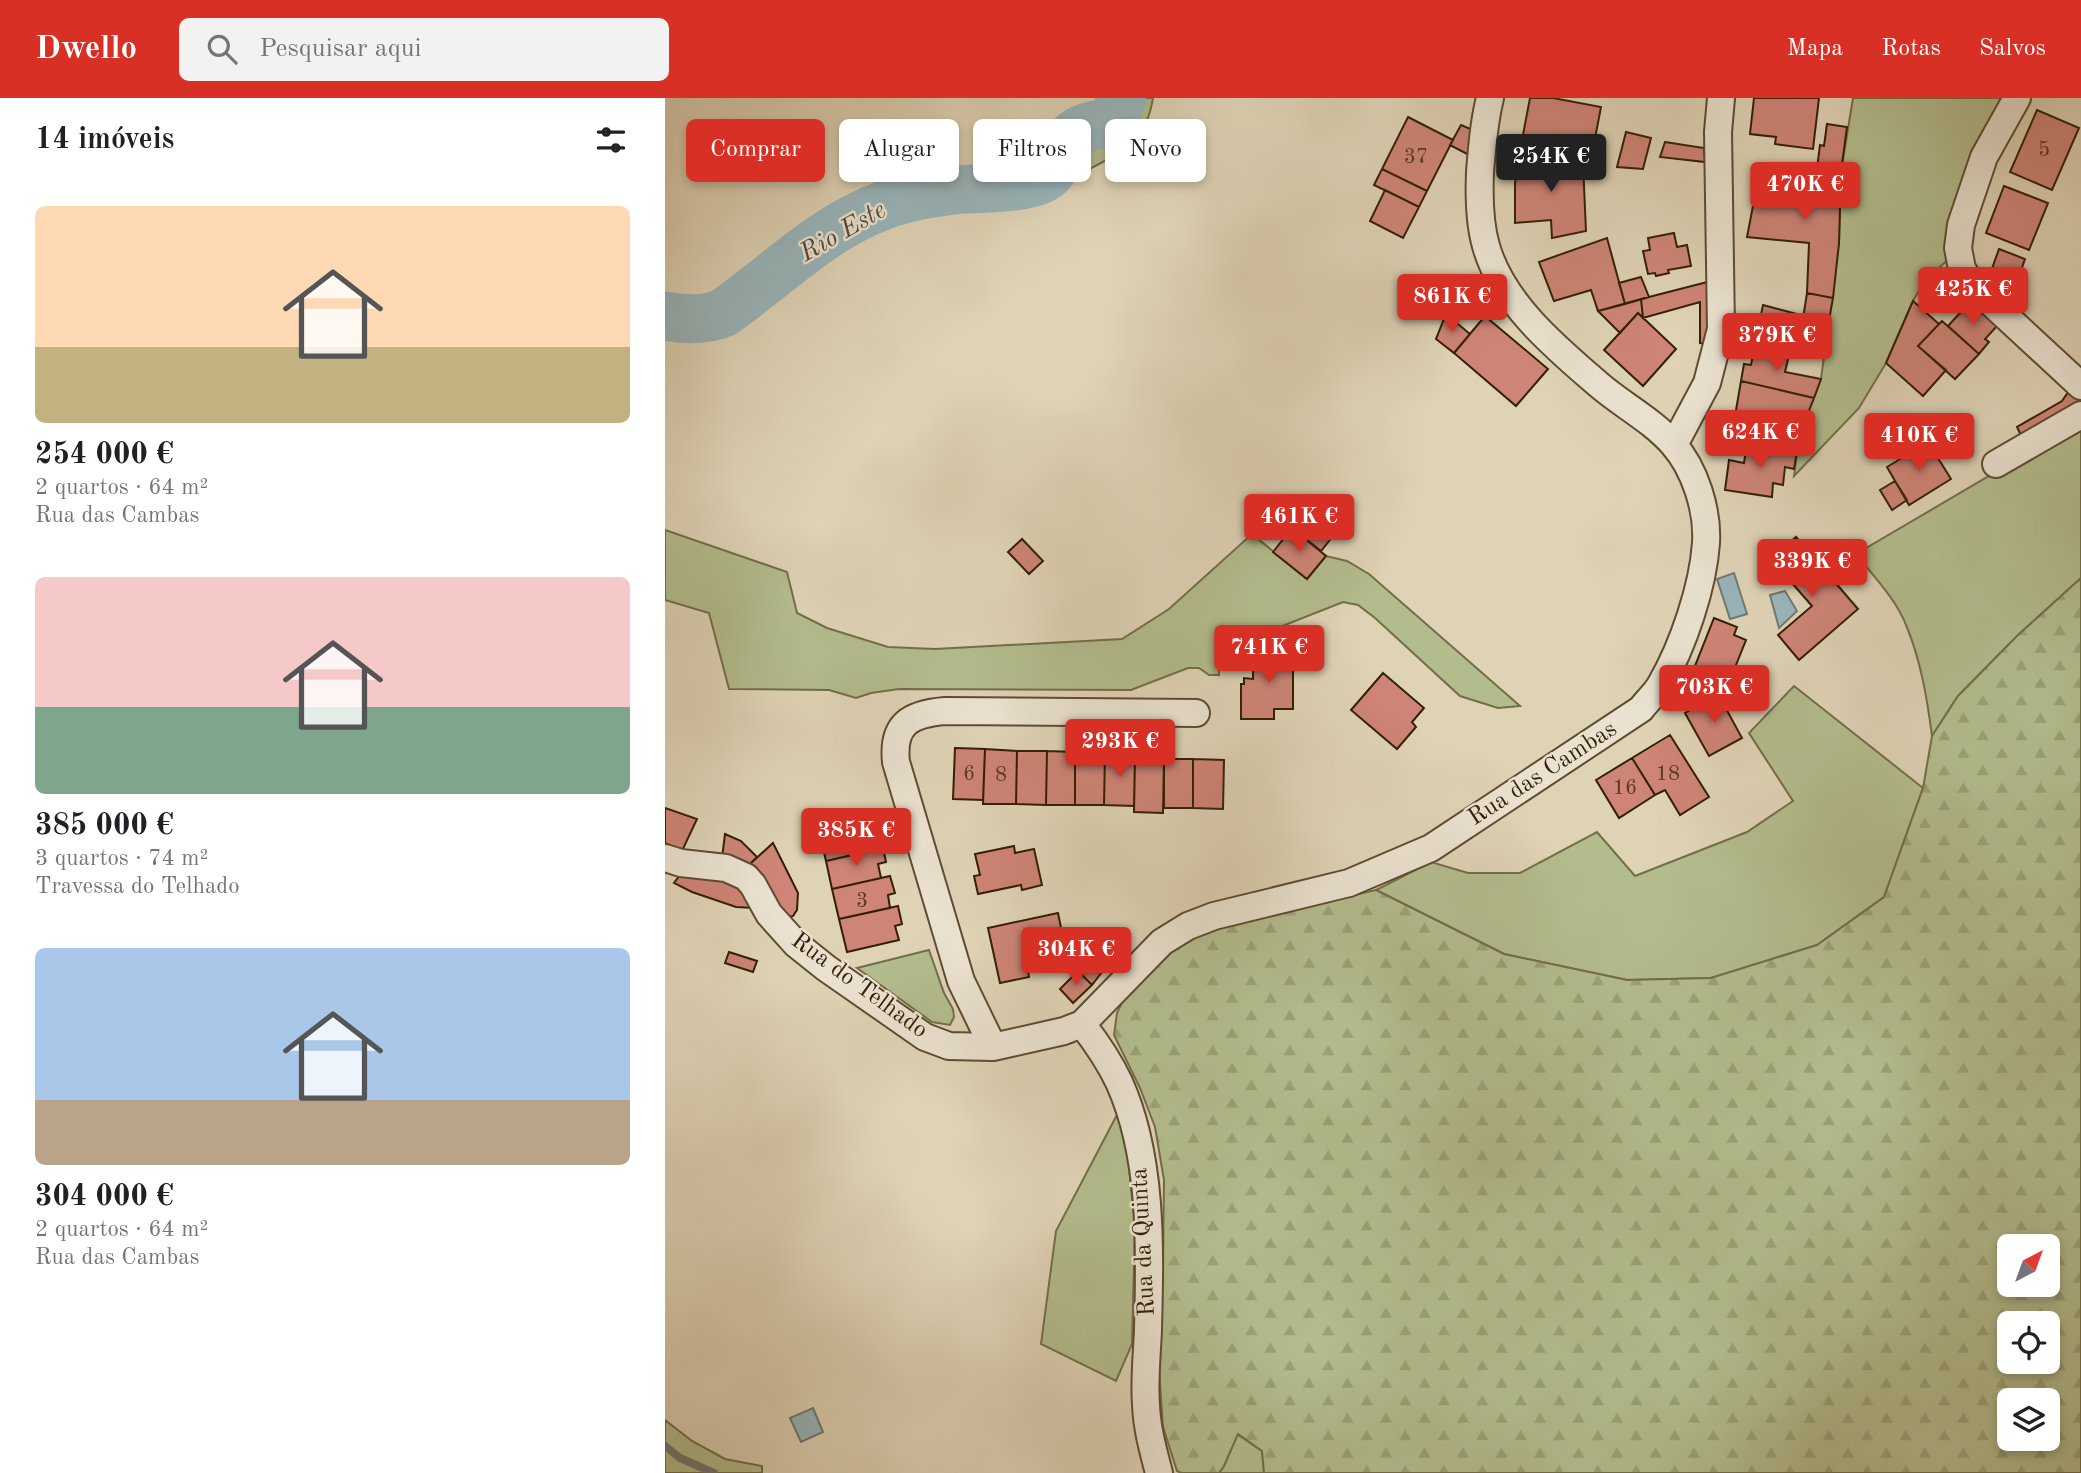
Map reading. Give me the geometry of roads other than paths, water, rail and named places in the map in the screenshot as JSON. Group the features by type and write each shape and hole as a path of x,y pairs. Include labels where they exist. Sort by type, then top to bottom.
{"street":[{"name":"Rua das Cambas","path":"1082,1024 1162,942 1188,926 1214,916 1349,883 1431,848 1641,709 1660,687 1675,653 1688,620 1706,543 1705,516 1698,489 1674,445 1652,424 1599,385 1540,331 1515,302 1499,276 1486,247 1479,193 1490,98"},
{"path":"1674,445 1707,383 1721,329 1718,143 1721,98"},
{"path":"2017,98 1984,157 1961,225 1958,248 1962,269 1973,286 2081,386"},
{"path":"1996,464 2081,415"},
{"path":"993,1047 961,981 896,762 894,747 900,729 910,719 945,710 1196,713"},
{"name":"Rua do Telhado","path":"665,858 681,863 726,868 745,877 753,884 769,914 796,944 925,1037 949,1046 993,1047 1064,1031 1082,1024"},
{"name":"Rua da Quinta","path":"1082,1024 1119,1083 1133,1122 1142,1166 1147,1212 1149,1297 1146,1403 1149,1439 1159,1473"}],"water":[{"path":"1734,573 1747,614 1730,619 1717,579"},
{"path":"1785,591 1797,611 1779,628 1770,595"},
{"path":"813,1408 823,1432 801,1442 790,1418"}],"waterway":[{"name":"Rio Este","path":"665,316 694,319 723,313 819,240 860,215 890,203 945,191 1036,182 1053,169 1073,135 1087,127 1112,121 1122,98"},
{"path":"665,1446 680,1458 714,1473"}]}
